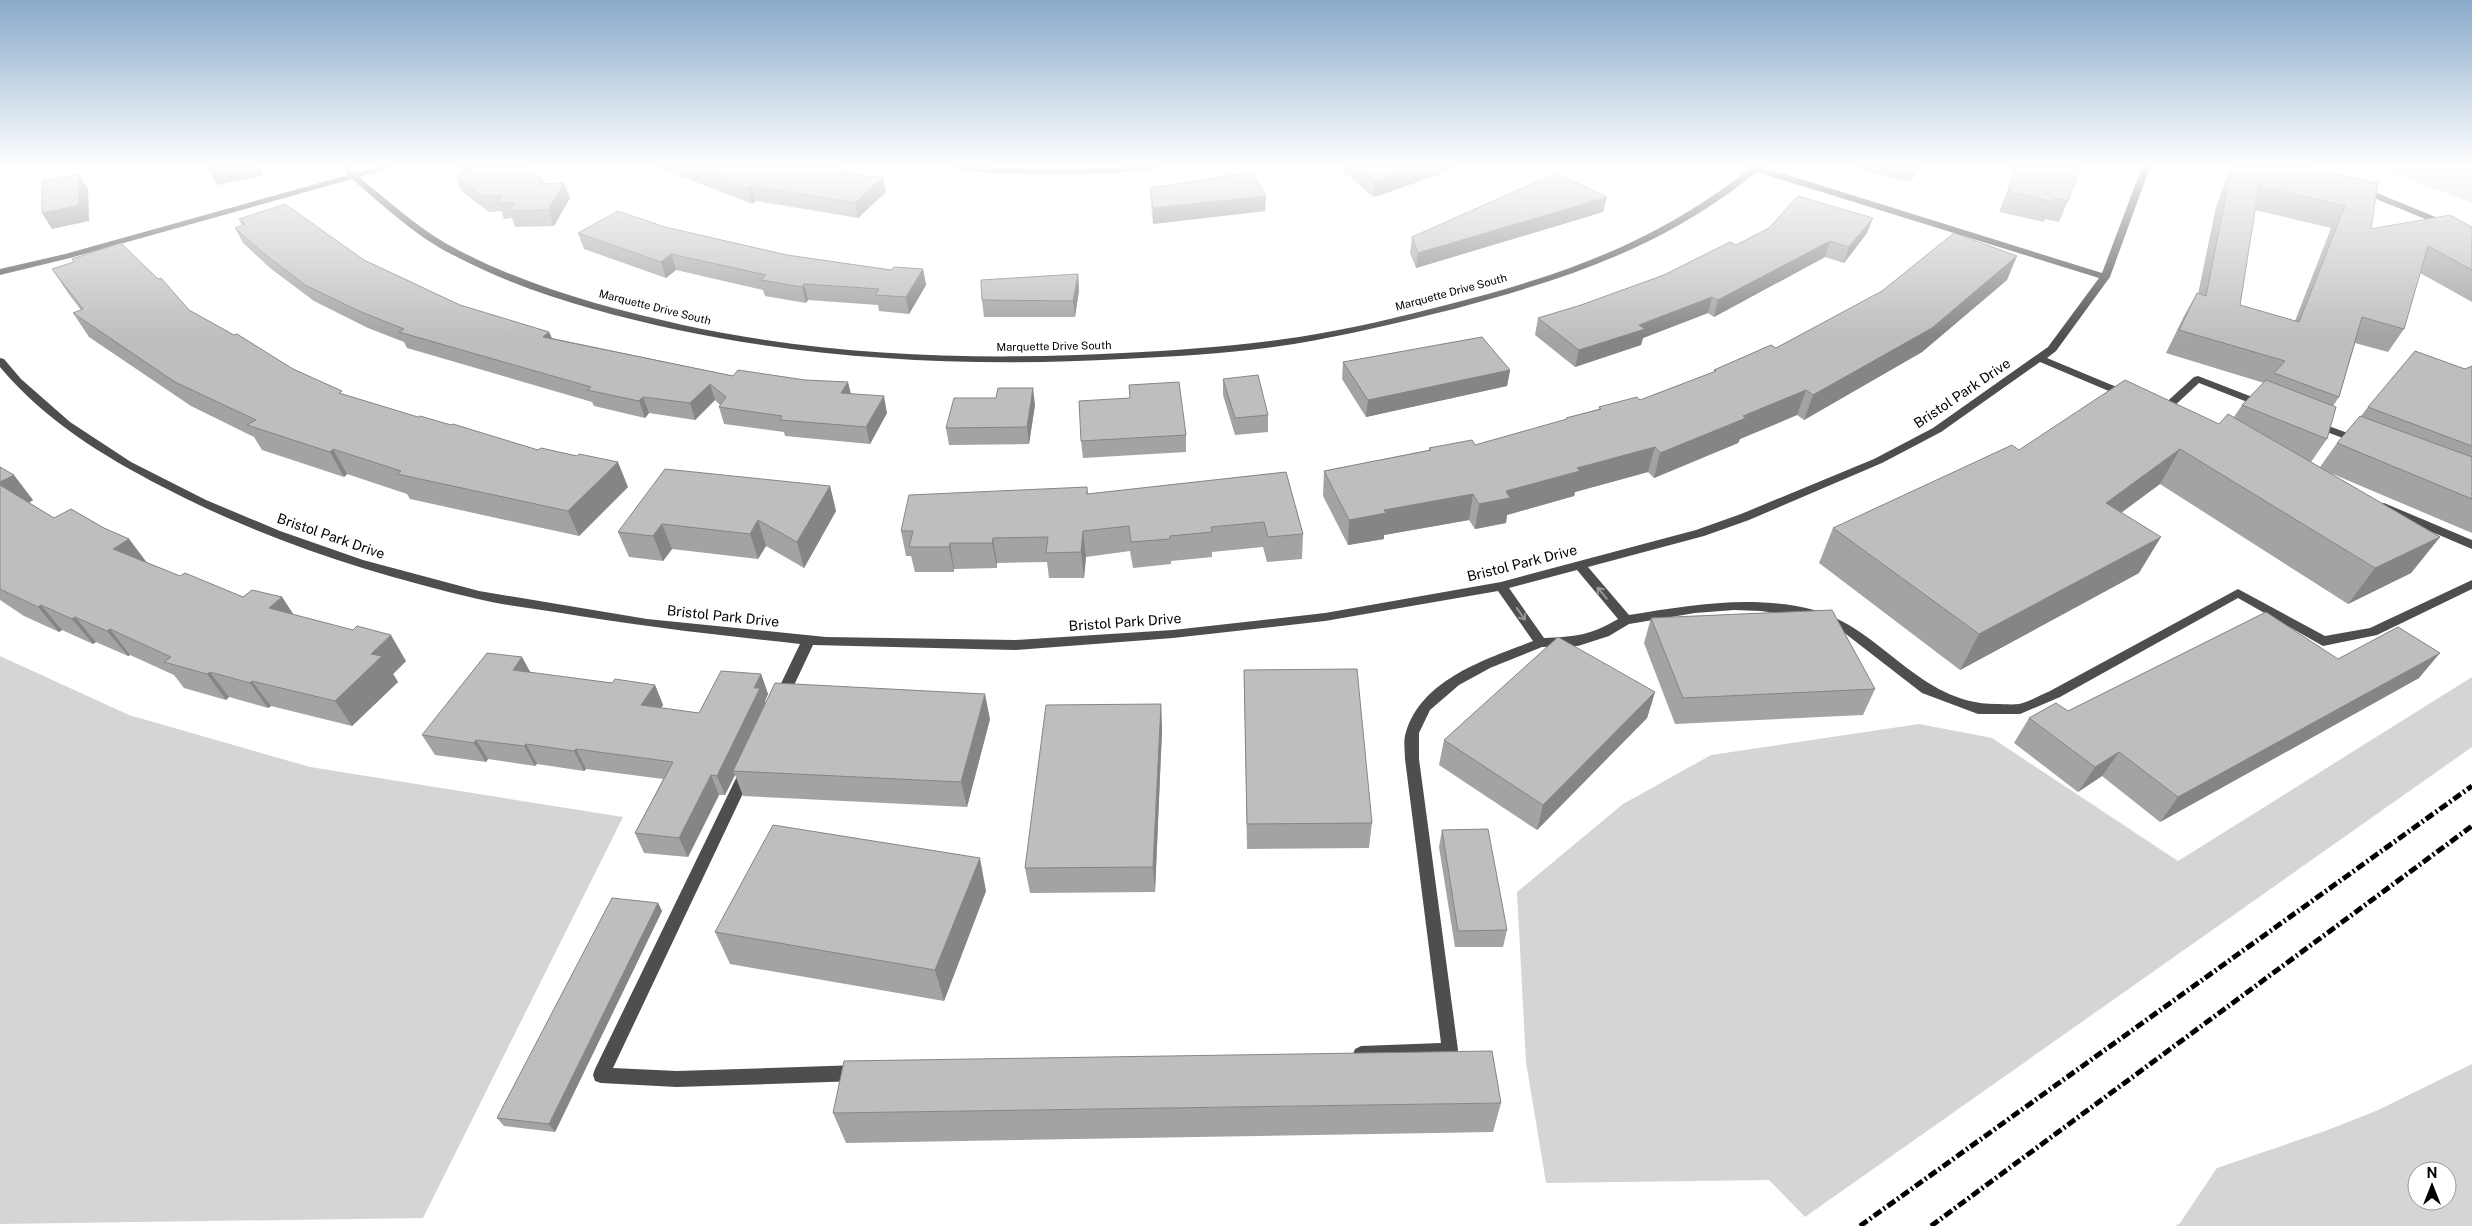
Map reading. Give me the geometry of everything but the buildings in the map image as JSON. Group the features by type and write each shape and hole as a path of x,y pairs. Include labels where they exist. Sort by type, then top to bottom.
{"street":[{"path":"0,272 67,256 181,224"},
{"name":"Marquette Drive South","path":"410,224 480,265 526,284 617,312 694,331 813,350 938,359 1033,360 1180,353 1316,337 1478,300 1567,272 1673,224"},
{"path":"1937,224 2105,277"},
{"name":"Bristol Park Drive","path":"0,361 17,382 66,424 127,464 202,504 276,534 341,556 471,592 646,623 826,642 1015,645 1173,634 1334,615 1501,586 1675,540 1745,517 1878,461 1937,430 2052,350 2105,277 2125,224"},
{"path":"2446,224 2472,235"},
{"path":"2039,358 2138,400"},
{"path":"2182,418 2160,408 2198,379 2271,407"},
{"path":"2308,421 2372,446"},
{"path":"2372,502 2472,545"},
{"path":"1580,564 1626,620"},
{"path":"1351,1054 1450,1050 1413,769 1412,733 1425,707 1454,682 1485,665 1541,643 1578,641 1605,633 1626,620 1695,609 1734,606 1762,607 1812,614 1846,628 1926,690 1978,709 2020,709 2054,694 2238,593 2323,641 2373,632 2472,584"},
{"path":"1501,586 1541,643"},
{"path":"773,715 809,639"},
{"path":"752,760 601,1075 678,1079 876,1072"}],"shaded area":[{"path":"0,656 129,715 310,767 623,817 423,1218 0,1224"},
{"path":"2472,677 2472,747 1805,1217 1769,1180 1546,1183 1526,1062 1517,892 1623,804 1711,755 1919,724 1992,738 2178,861"},
{"path":"2472,1064 2472,1226 2175,1226 2180,1223 2217,1168 2325,1131 2376,1111"}],"railway":[{"path":"1860,1226 2472,786"},
{"path":"1931,1226 2472,826"}]}
